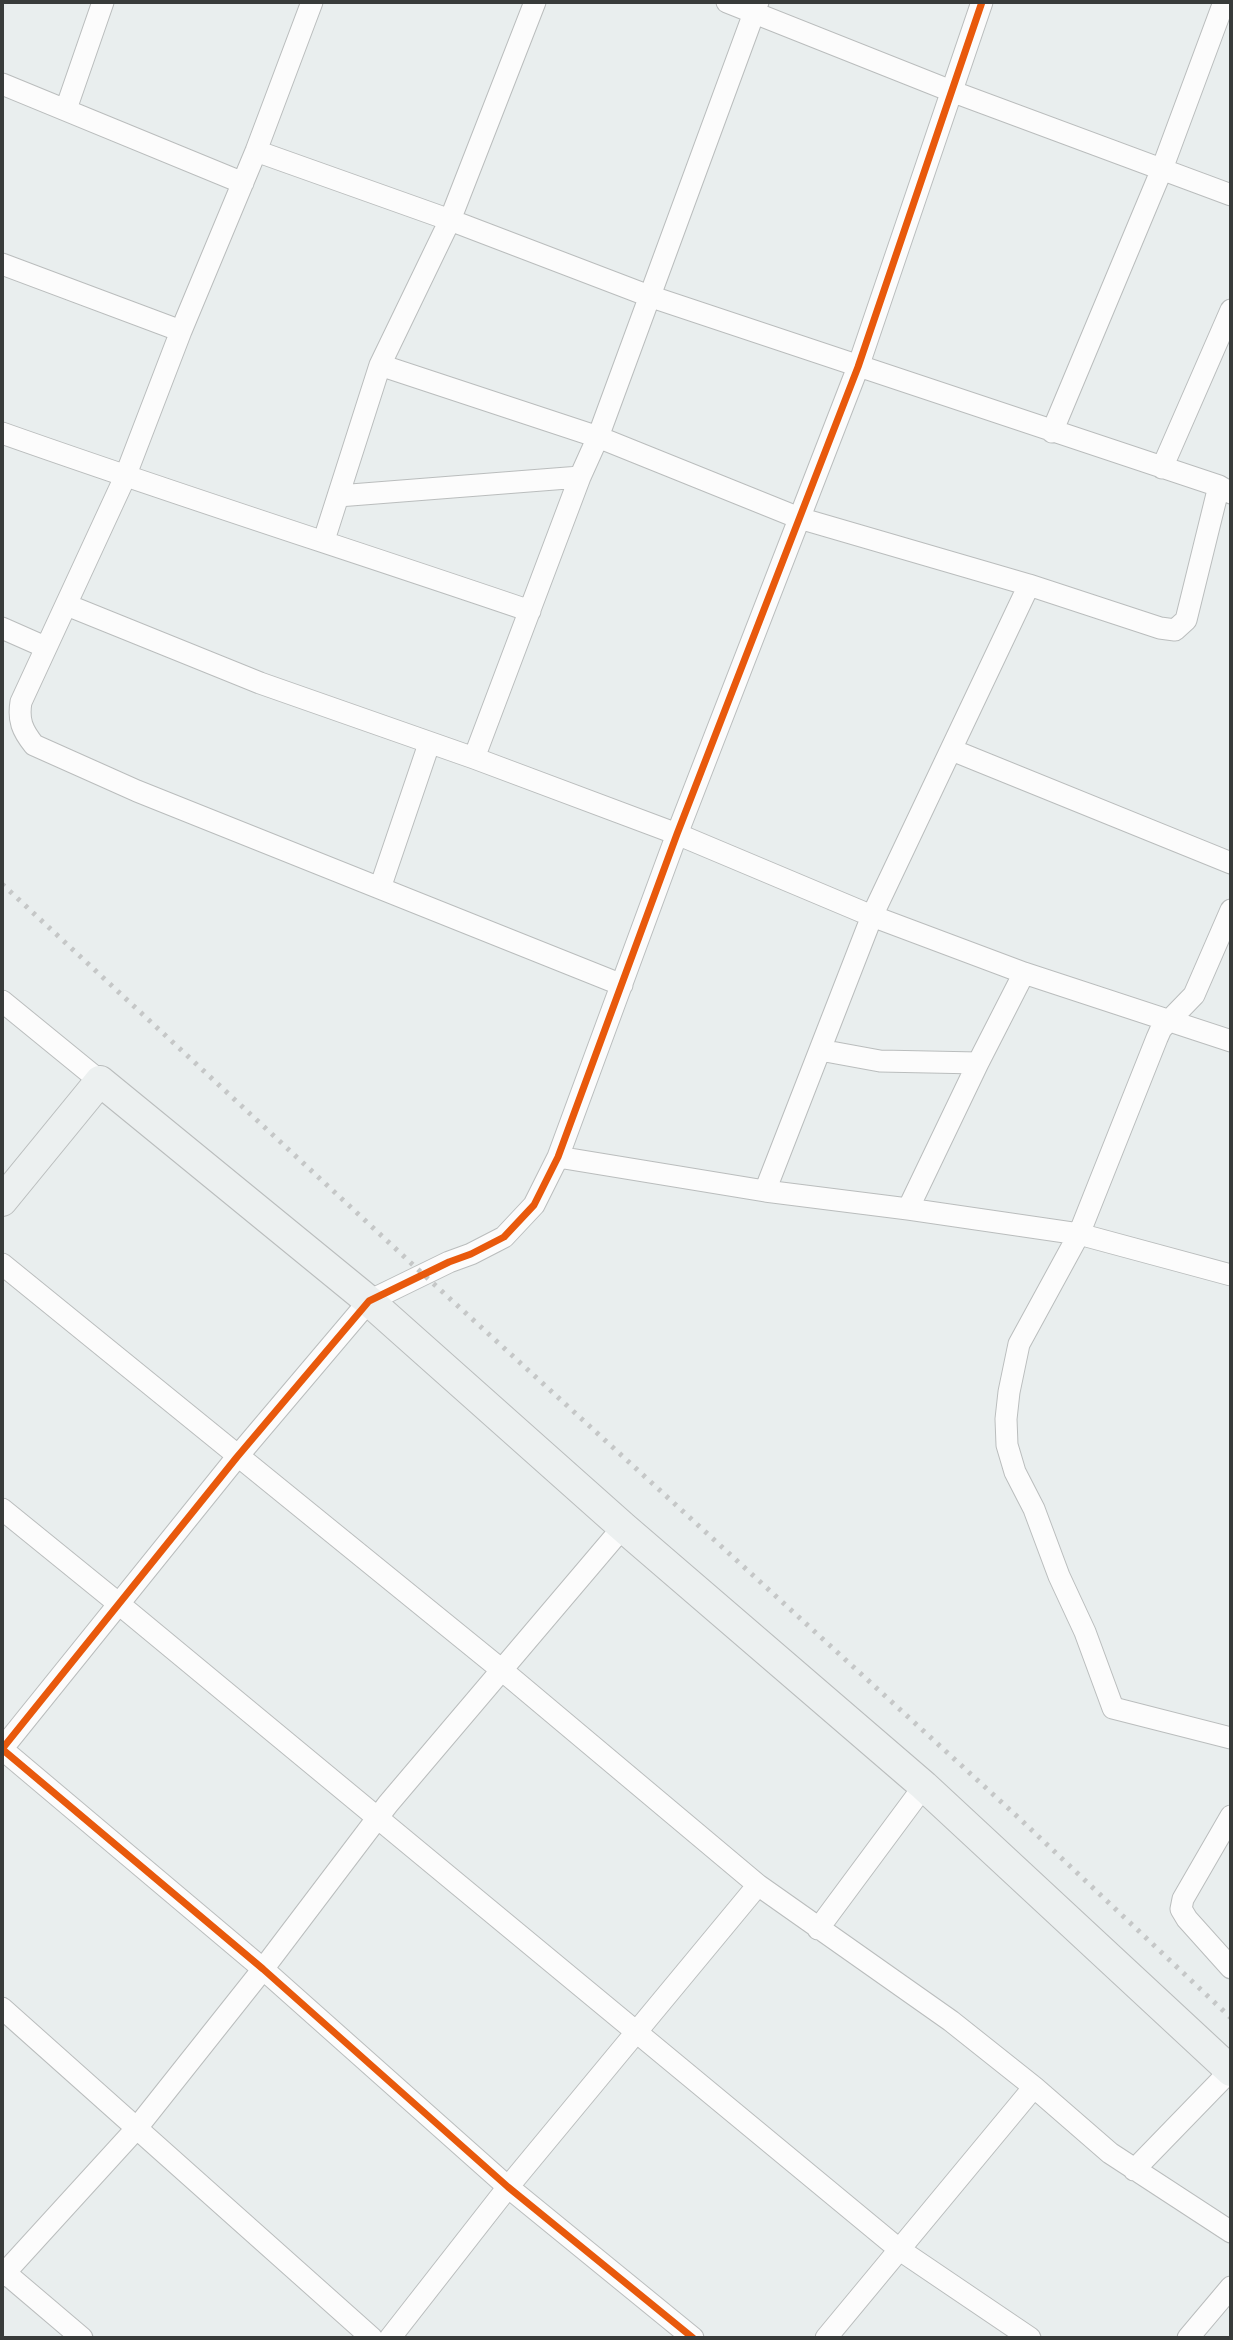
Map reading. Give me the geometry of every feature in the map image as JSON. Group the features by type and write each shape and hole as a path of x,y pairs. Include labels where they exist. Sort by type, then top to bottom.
{"main road":[{"path":"2,1201 100,1081 369,1301 623,1527 924,1787 1231,2070"}],"street":[{"path":"66,109 103,2"},
{"path":"312,2 256,151 181,331 125,477 21,702 19,718 23,732 34,745 137,791 622,985"},
{"path":"324,540 380,365 450,220 535,2"},
{"path":"727,2 756,7 951,91 1231,195"},
{"path":"693,2338 508,2188 263,1969 2,1749 237,1457 369,1301 504,1237 534,1205 558,1157 677,834 858,367 982,2"},
{"path":"474,758 580,477 598,437 756,7"},
{"path":"1052,432 1162,169 1225,8"},
{"path":"2,84 243,183"},
{"path":"256,151 450,220 649,296 1225,490 1186,620 1175,630 1143,624 1029,585 799,518 598,437 380,365"},
{"path":"2,264 181,331"},
{"path":"1162,468 1231,310"},
{"path":"2,433 125,477 324,540 530,611"},
{"path":"338,496 580,477"},
{"path":"765,1191 872,916 1029,585"},
{"path":"67,605 260,683 474,758 677,834 872,916 1024,973 1231,1041"},
{"path":"2,628 45,647"},
{"path":"380,888 429,744"},
{"path":"952,750 1231,863"},
{"path":"1231,910 1194,995 1161,1029 1079,1234 1024,1332 1016,1356 1006,1419 1007,1445 1011,1459 1085,1632 1113,1708 1231,1738"},
{"path":"908,1209 1024,973"},
{"path":"2,1001 100,1081"},
{"path":"820,1050 880,1061 978,1063"},
{"path":"558,1157 765,1191 1079,1234 1231,1275"},
{"path":"2,1264 503,1671 758,1885 951,2021 1034,2087 1110,2153 1231,2231"},
{"path":"2,1509 900,2250 1030,2338"},
{"path":"82,2338 3,2272 136,2129 377,1819 623,1527"},
{"path":"818,1929 924,1787"},
{"path":"1231,1816 1183,1899 1181,1909 1231,1968"},
{"path":"390,2338 508,2188 758,1885"},
{"path":"2,2008 372,2338"},
{"path":"1134,2170 1231,2070"},
{"path":"826,2338 1034,2087"},
{"path":"1188,2338 1231,2287"}],"railway":[{"path":"2,884 424,1275 1020,1819 1231,2018"}],"cycle path":[{"path":"693,2338 508,2187 263,1969 2,1749 237,1457 369,1301 504,1237 534,1205 558,1157 677,834 858,367 982,2"}]}
